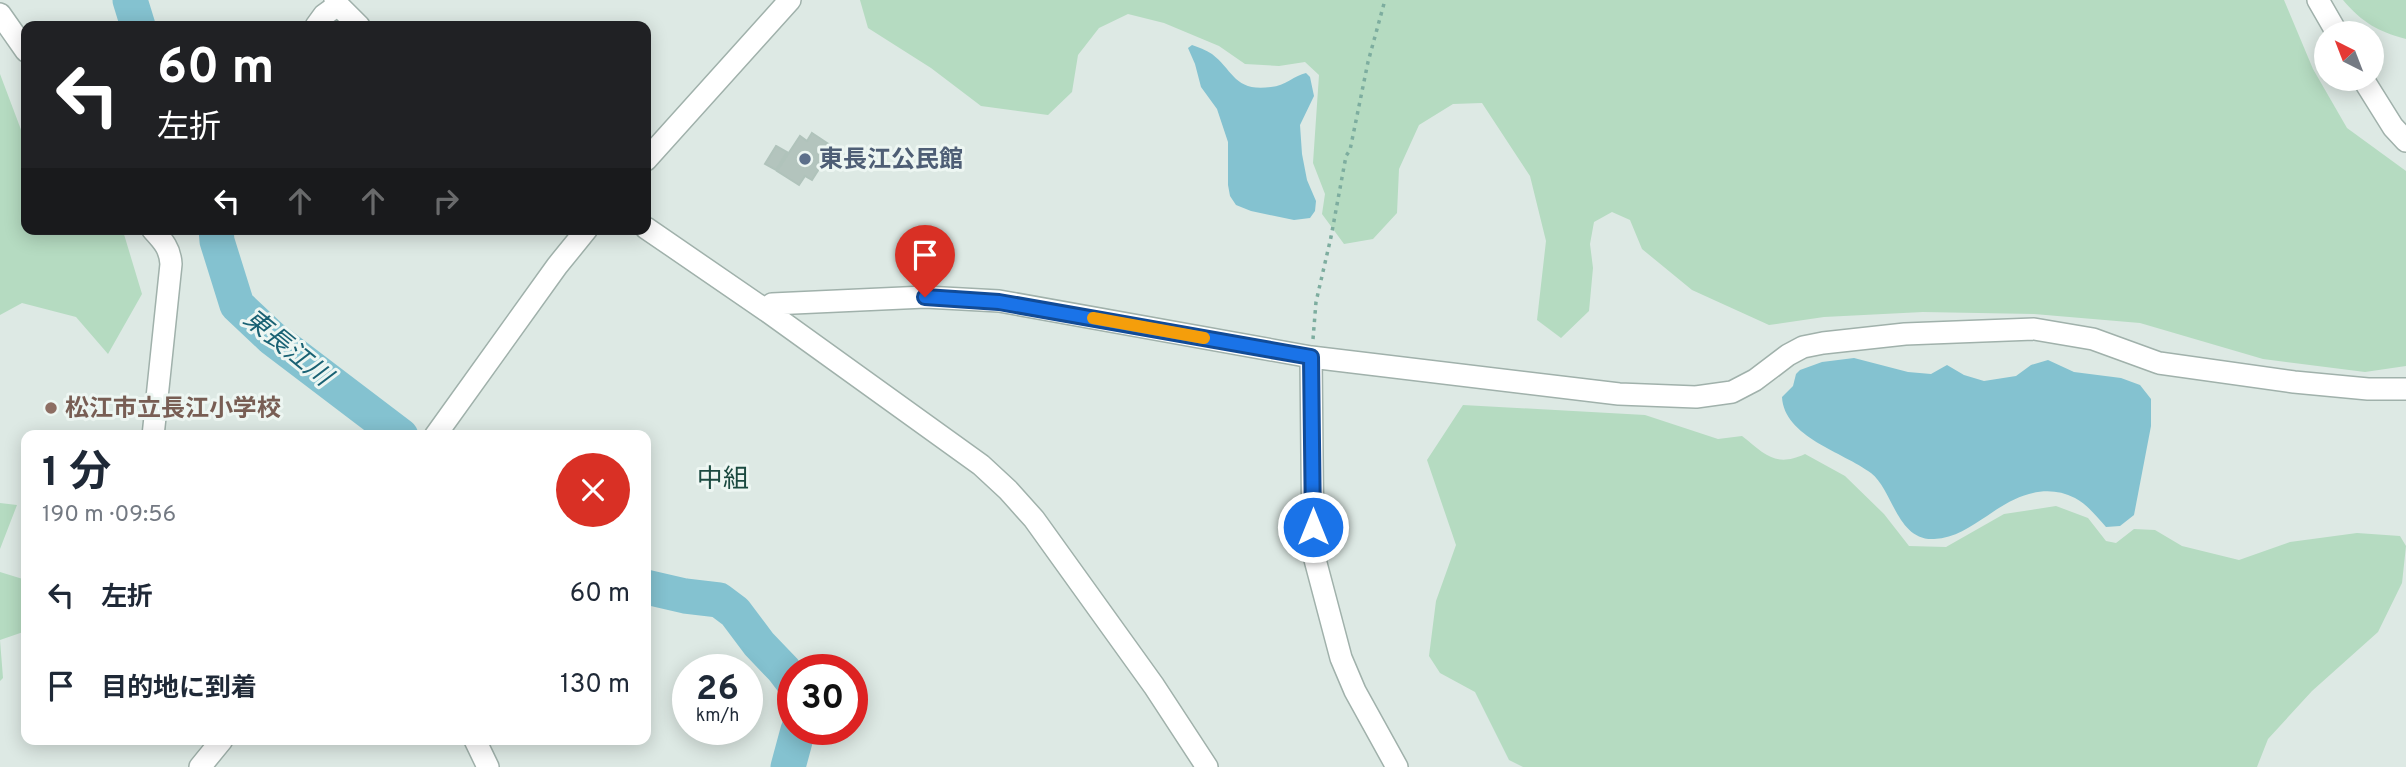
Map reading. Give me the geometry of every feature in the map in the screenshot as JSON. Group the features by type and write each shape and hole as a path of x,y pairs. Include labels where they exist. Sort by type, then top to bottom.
{"street":[{"path":"651,154 790,0"},
{"path":"2318,0 2330,21"},
{"path":"320,21 337,3 354,21"},
{"path":"0,14 21,44"},
{"path":"2370,91 2393,127 2406,141"},
{"path":"651,231 981,465 1009,490 1034,519 1207,767"},
{"path":"154,430 171,264 165,235"},
{"path":"439,430 582,235"},
{"path":"767,311 772,304 925,297 999,302 1311,357 1619,394 1696,397 1732,392 1804,347 1905,334 2034,329 2093,339 2159,363 2294,382 2368,389 2406,389"},
{"path":"1311,357 1313,552 1346,669 1355,691 1397,767"},
{"path":"200,767 218,745"},
{"path":"477,745 488,767"}],"path":[{"path":"1311,357 1316,302 1346,156 1350,150 1368,62 1385,0"}],"green space":[{"path":"860,0 2284,0 2314,71 2314,91 2326,91 2347,128 2406,171 2406,366 2365,372 2263,359 2140,323 2034,314 1923,312 1824,317 1769,325 1692,290 1642,249 1630,220 1612,212 1594,222 1590,244 1593,268 1589,311 1561,338 1537,320 1546,241 1530,176 1482,103 1453,104 1419,125 1399,169 1397,213 1373,239 1344,244 1322,214 1325,194 1313,163 1319,75 1305,62 1279,66 1245,64 1219,46 1164,23 1128,14 1099,28 1078,55 1072,92 1048,115 981,106 931,68 868,28"},
{"path":"2343,0 2406,0 2406,39 2384,32 2384,21 2365,21"},
{"path":"0,74 21,130 21,235 124,235 142,294 108,354 76,317 22,303 0,315"},
{"path":"1463,405 1645,415 1718,439 1742,436 1764,453 1778,459 1786,460 1805,454 1845,476 1884,514 1909,546 1946,547 2004,514 2056,506 2088,518 2106,541 2116,543 2134,529 2155,530 2182,546 2239,560 2290,542 2357,533 2400,536 2406,546 2402,583 2378,632 2312,691 2268,739 2257,767 1523,767 1509,760 1475,692 1440,673 1429,656 1436,601 1456,545 1427,460"},
{"path":"0,503 17,505 0,549"},
{"path":"0,572 21,578 21,633 0,640"},
{"path":"0,640 3,678 0,681"}],"water":[{"path":"1192,45 1212,54 1236,79 1249,86 1276,86 1306,73 1310,77 1314,96 1300,125 1307,180 1316,201 1315,211 1310,218 1294,220 1236,205 1230,196 1228,185 1228,142 1217,109 1201,87 1188,48"},
{"path":"1854,358 1908,372 1931,374 1947,365 1964,375 1984,381 2016,376 2031,365 2048,360 2074,372 2121,378 2140,385 2151,399 2151,426 2134,515 2120,526 2106,527 2088,507 2075,498 2052,491 2018,498 1949,537 1934,539 1912,532 1871,473 1804,433 1785,411 1782,397 1793,386 1800,370 1822,362"}],"building":[{"name":"東長江公民館","path":"812,133 833,147 812,180 805,176 799,185 777,171 800,136 807,141"},
{"path":"776,146 787,152 776,170 765,164"}],"waterway":[{"name":"東長江川","path":"130,0 136,21"},
{"name":"東長江川","path":"216,235 237,305 272,338 393,430"},
{"name":"東長江川","path":"651,588 719,600 735,612 777,663"},
{"name":"東長江川","path":"788,767 794,745"}],"slow traffic":[{"path":"1093,318 1204,338"}],"place":[{"name":"東長江公民館","path":"805,159"},
{"name":"松江市立長江小学校","path":"51,408"}],"district":[{"name":"中組","path":"723,478"}],"route":[{"path":"925,297 999,302 1311,357 1313,527"}]}
